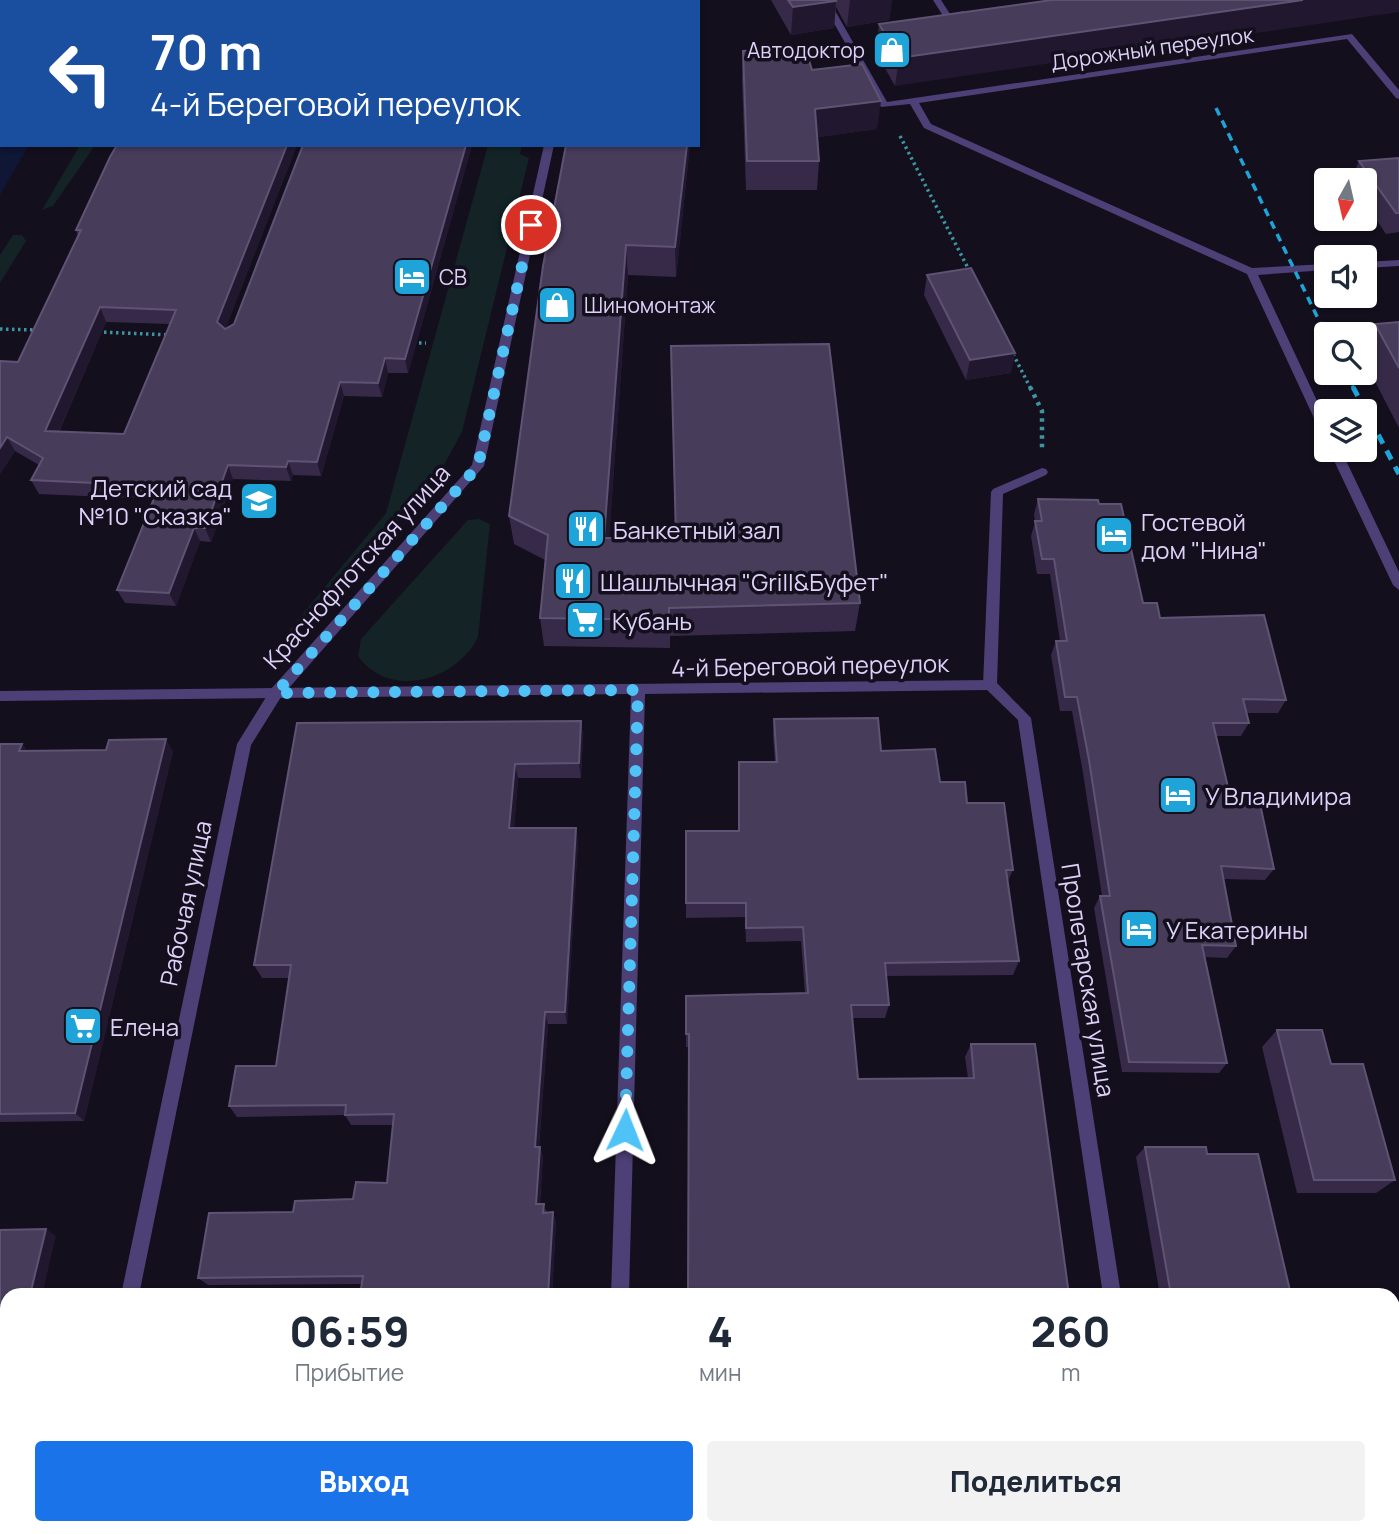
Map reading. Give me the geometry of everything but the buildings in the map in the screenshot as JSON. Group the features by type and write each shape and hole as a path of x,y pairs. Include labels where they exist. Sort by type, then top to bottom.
{"street":[{"path":"825,0 884,105"},
{"path":"937,0 947,17 973,13"},
{"name":"Дорожный переулок","path":"884,105 1349,36 1399,96"},
{"path":"913,101 927,127 1251,272 1314,268"},
{"name":"Краснофлотская улица","path":"276,693 478,466 549,147"},
{"path":"1377,264 1399,263"},
{"path":"1251,272 1314,406"},
{"path":"1341,462 1399,584"},
{"path":"990,685 997,492 1042,472"},
{"name":"4-й Береговой переулок","path":"0,696 990,685"},
{"name":"Пролетарская улица","path":"990,685 1024,718 1111,1288"},
{"path":"621,1288 638,690"},
{"name":"Рабочая улица","path":"131,1288 241,755 253,728 276,693"}],"path":[{"path":"884,105 972,276"},
{"path":"0,329 41,330"},
{"path":"95,332 177,335"},
{"path":"412,343 426,343"},
{"path":"1011,350 1042,411 1042,472"}],"shaded area":[{"path":"79,147 94,147 53,206 42,210"},
{"path":"487,147 522,147 520,154 529,158 462,432 444,465 425,491 296,634 287,633 386,513"},
{"path":"13,235 22,235 26,241 0,283 0,255"},
{"path":"479,519 490,524 478,637 468,652 455,665 422,680 387,678 371,670 358,656 361,639 468,520"}],"water":[{"path":"0,147 28,147 0,195"}],"railway":[{"path":"1216,108 1320,322"},
{"path":"1353,387 1399,474"}],"place":[{"name":"Автодоктор","path":"892,50"},
{"name":"СВ","path":"412,277"},
{"name":"Шиномонтаж","path":"557,305"},
{"name":"Детский сад №10 \"Сказка\"","path":"259,501"},
{"name":"Банкетный зал","path":"586,529"},
{"name":"Гостевой дом \"Нина\"","path":"1114,535"},
{"name":"Шашлычная \"Grill&Буфет\"","path":"573,581"},
{"name":"Кубань","path":"585,620"},
{"name":"У Владимира","path":"1178,795"},
{"name":"У Екатерины","path":"1139,929"},
{"name":"Елена","path":"83,1026"}],"route":[{"path":"531,225 478,466 276,693 638,690 625,1130"}]}
